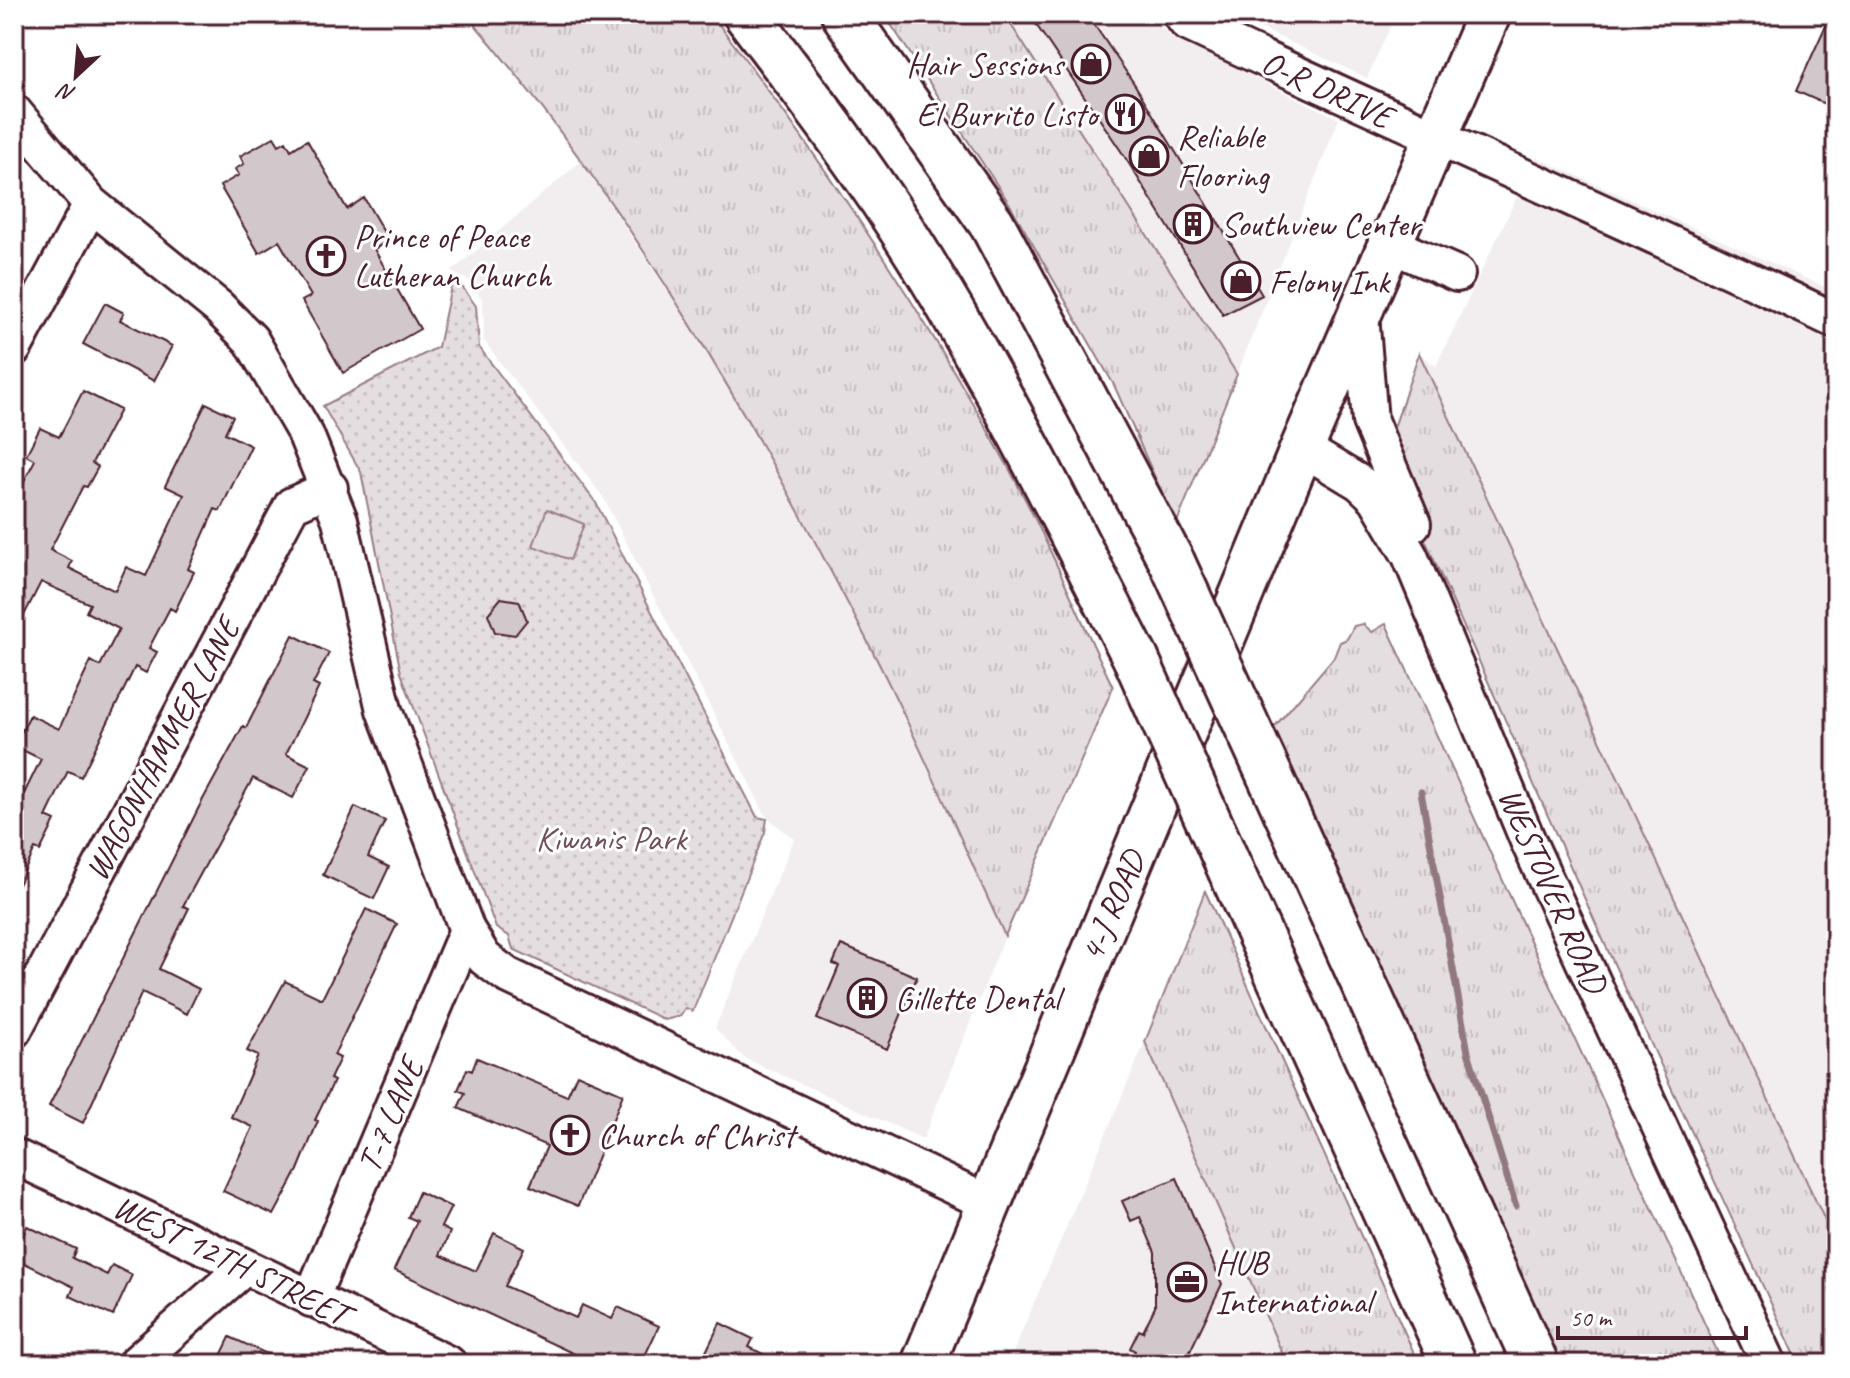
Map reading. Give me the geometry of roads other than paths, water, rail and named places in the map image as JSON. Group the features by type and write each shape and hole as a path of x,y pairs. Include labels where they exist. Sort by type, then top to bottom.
{"highway":[{"path":"746,14 797,80 932,276 1022,437 1136,659 1454,1364"},
{"path":"844,14 992,224 1172,562 1536,1364"}],"main road":[{"name":"4-J ROAD","path":"923,1364 1302,448 1489,14"}],"street":[{"name":"O-R DRIVE","path":"1180,14 1187,23 1836,321"},
{"path":"14,112 91,204 218,307 251,340 306,435 330,488 384,710 467,930 484,958 507,975 988,1203"},
{"path":"14,348 91,204"},
{"path":"1391,245 1457,274"},
{"path":"1361,316 1370,421 1414,526 1410,556"},
{"name":"WESTOVER ROAD","path":"1302,448 1360,483 1376,498 1410,556 1528,841 1769,1364"},
{"name":"WAGONHAMMER LANE","path":"14,1030 22,993 292,505 330,488"},
{"name":"T-7 LANE","path":"311,1299 467,930"},
{"name":"WEST 12TH STREET","path":"14,1156 449,1364"},
{"path":"135,1364 245,1267"}],"waterway":[{"path":"1421,792 1468,1052 1516,1206"}],"place":[{"name":"Hair Sessions","path":"1091,64"},
{"name":"El Burrito Listo","path":"1125,114"},
{"name":"Reliable Flooring","path":"1149,156"},
{"name":"Southview Center","path":"1193,224"},
{"name":"Prince of Peace Lutheran Church","path":"326,256"},
{"name":"Felony Ink","path":"1241,281"},
{"name":"Gillette Dental","path":"867,998"},
{"name":"Church of Christ","path":"570,1135"},
{"name":"HUB International","path":"1187,1282"}],"park label":[{"name":"Kiwanis Park","path":"611,838"}]}
